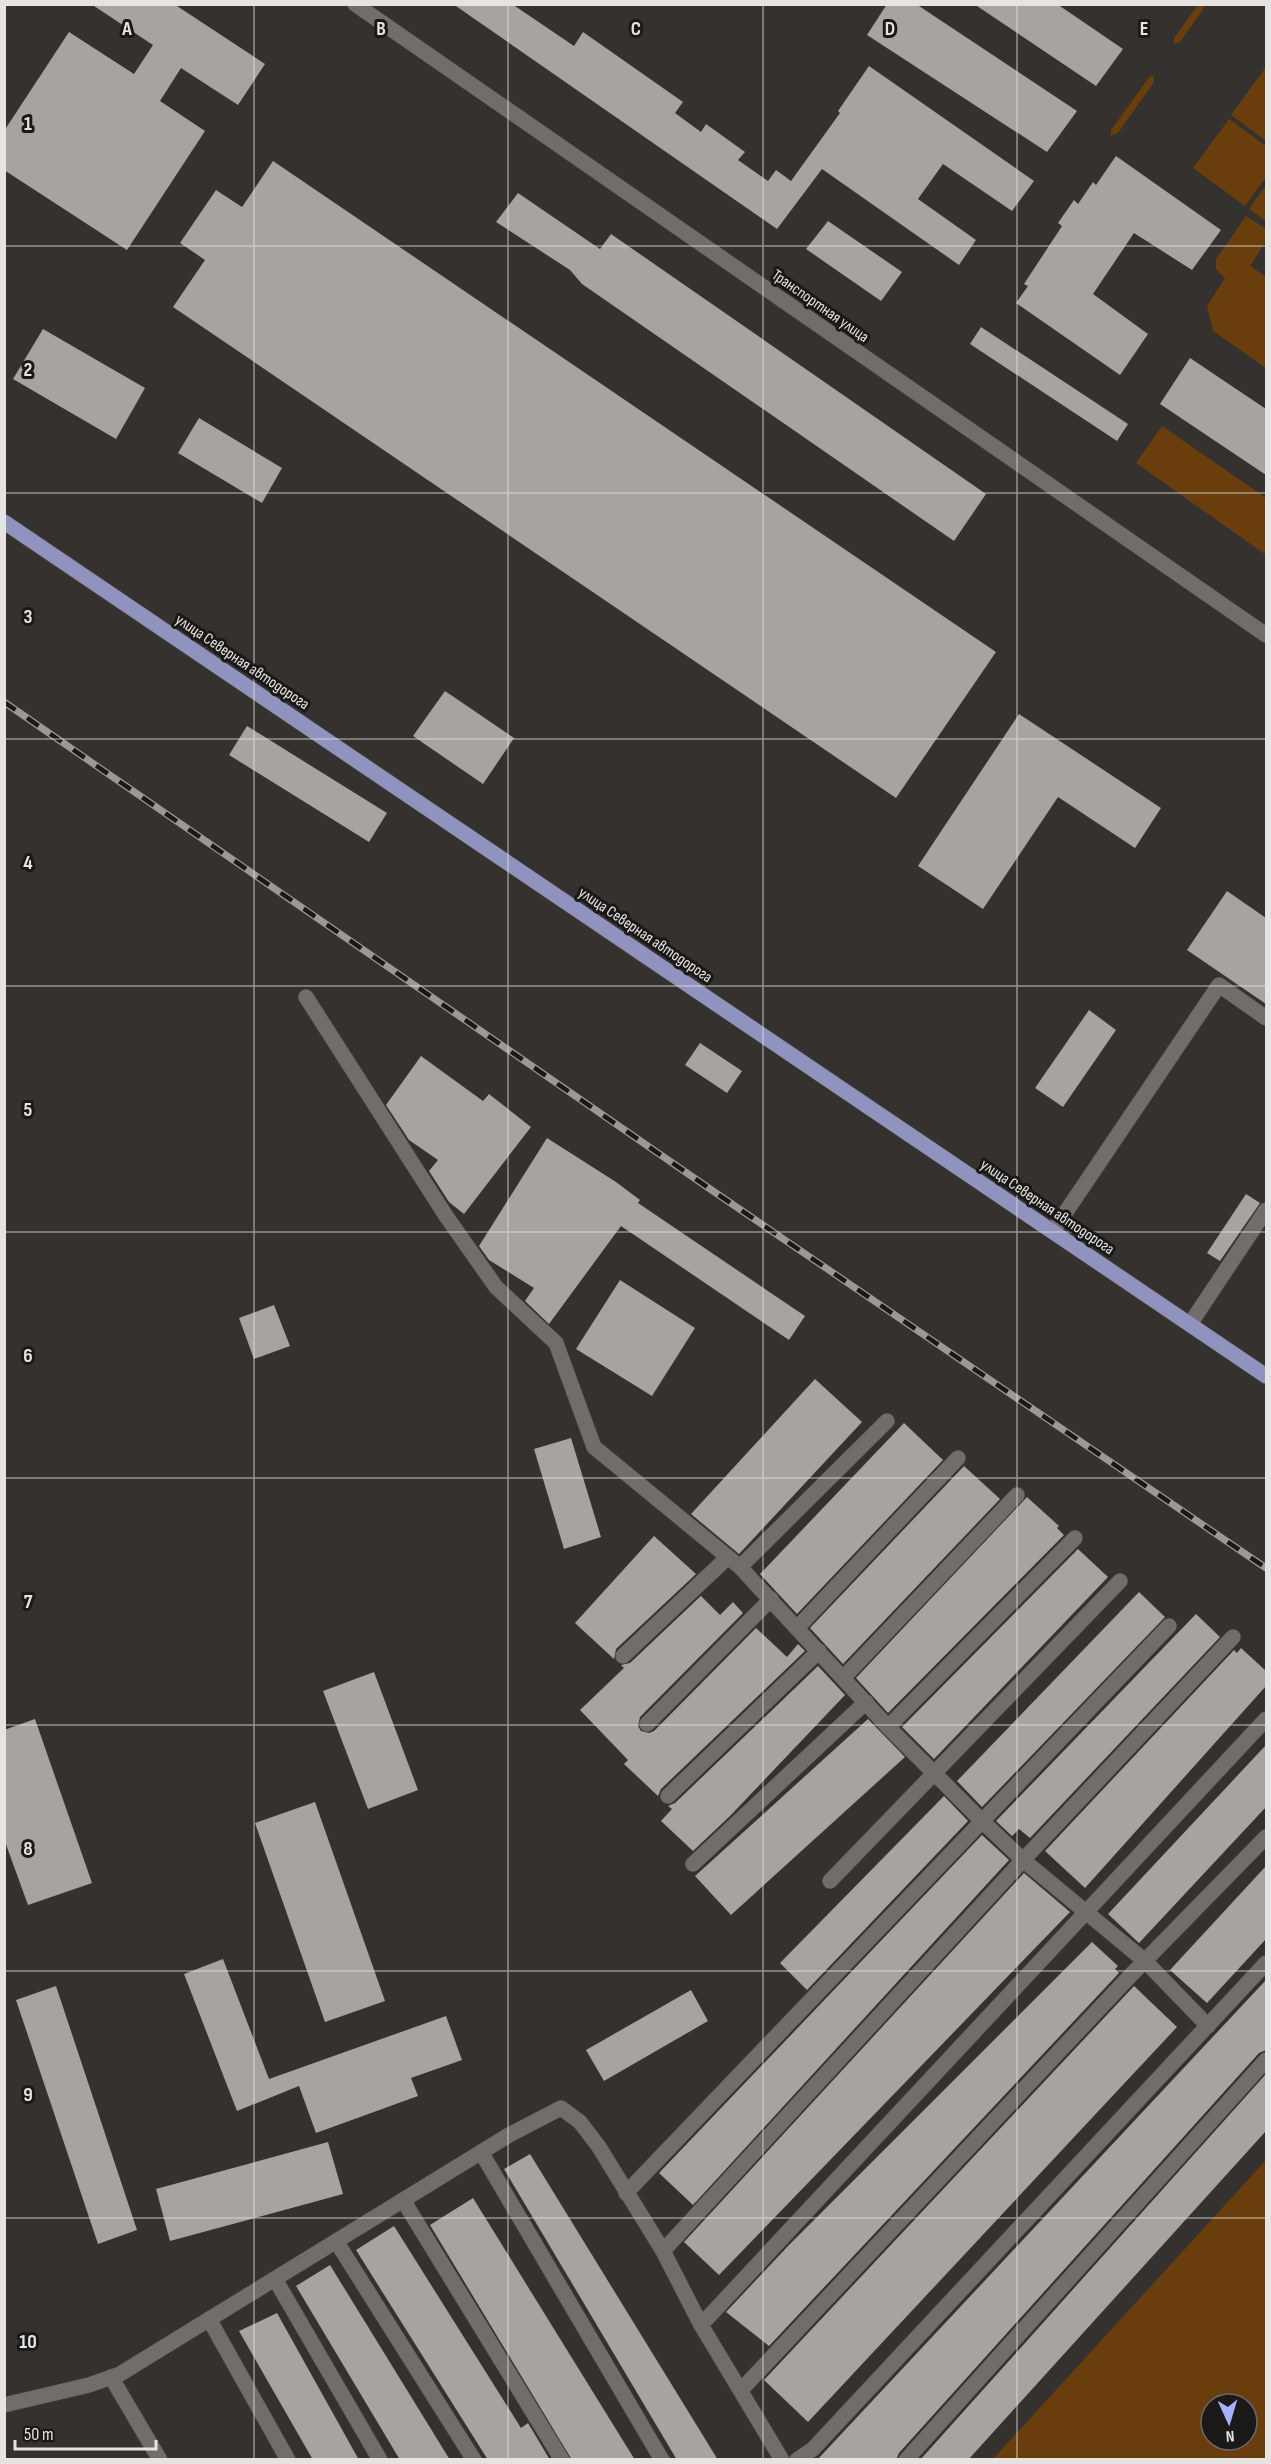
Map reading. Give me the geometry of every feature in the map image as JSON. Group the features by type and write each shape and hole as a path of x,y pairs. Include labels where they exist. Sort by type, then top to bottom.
{"main road":[{"name":"улица Северная автодорога","path":"4,522 1266,1376"}],"street":[{"name":"Транспортная улица","path":"355,4 1266,635"},
{"path":"1053,1231 1219,985 1266,1018"},
{"path":"306,996 446,1216 496,1287 556,1343 594,1447 740,1567 888,1727 982,1821 1023,1860 1145,1961 1208,2026"},
{"path":"1190,1324 1266,1210"},
{"path":"740,1567 887,1421"},
{"path":"796,1628 958,1458"},
{"path":"844,1677 1017,1495"},
{"path":"888,1727 1075,1538"},
{"path":"623,1656 727,1558"},
{"path":"830,1881 1120,1581"},
{"path":"646,1724 771,1599"},
{"path":"626,2193 1169,1626"},
{"path":"663,2251 1023,1860 1233,1637"},
{"path":"668,1796 819,1651"},
{"path":"693,1864 866,1702"},
{"path":"700,2325 1266,1719"},
{"path":"742,2389 1145,1961 1266,1837"},
{"path":"797,2460 821,2441 1266,1963"},
{"path":"906,2460 1266,2060"},
{"path":"4,2405 89,2385 111,2377 210,2319 481,2152 561,2108 580,2122 599,2147 663,2251 700,2325 742,2389 782,2460"},
{"path":"481,2152 662,2460"},
{"path":"403,2200 562,2460"},
{"path":"336,2241 474,2460"},
{"path":"275,2279 380,2460"},
{"path":"210,2319 288,2460"},
{"path":"111,2377 160,2460"}],"shaded area":[{"path":"1198,5 1206,5 1180,42 1174,44 1174,38"},
{"path":"1266,67 1266,141 1231,115"},
{"path":"1150,76 1154,76 1154,82 1118,133 1111,136 1111,130"},
{"path":"1229,119 1266,146 1266,177 1245,206 1193,168"},
{"path":"1266,185 1266,221 1249,209"},
{"path":"1246,216 1266,229 1266,241 1250,266 1266,277 1266,368 1213,331 1207,306 1225,278 1216,269 1216,259"},
{"path":"1162,426 1266,498 1266,555 1136,463"},
{"path":"1266,2160 1266,2459 993,2459"}],"building":[{"path":"91,4 174,4 265,64 238,105 181,68 160,101 205,131 127,250 4,170 4,131 69,32 134,74 153,45"},
{"path":"453,4 512,4 574,46 583,32 683,102 675,113 701,132 706,124 745,152 738,160 768,181 776,170 791,181 840,113 838,111 869,66 1034,181 1012,211 943,164 918,199 976,240 959,265 822,169 777,229"},
{"path":"887,4 916,4 1077,111 1047,152 867,35"},
{"path":"974,4 1057,4 1123,49 1096,86"},
{"path":"1116,156 1221,230 1192,270 1134,233 1093,294 1148,334 1120,375 1016,303 1028,286 1024,284 1062,226 1058,223 1074,200 1078,204 1093,182 1096,185"},
{"path":"273,161 996,652 896,798 173,307 205,260 180,243 216,190 242,207"},
{"path":"518,193 600,249 611,234 986,494 954,541 582,284 570,270 496,222"},
{"path":"828,221 902,272 881,301 806,249"},
{"path":"981,327 1128,424 1117,441 970,344"},
{"path":"43,329 145,388 116,439 13,379"},
{"path":"1190,358 1266,409 1266,475 1160,404"},
{"path":"199,418 282,468 262,503 178,453"},
{"path":"445,691 514,738 483,784 413,736"},
{"path":"1019,714 1161,808 1135,848 1058,797 983,909 918,866"},
{"path":"247,726 387,813 369,842 229,755"},
{"path":"1227,891 1266,918 1266,1004 1187,950"},
{"path":"1089,1010 1116,1030 1063,1107 1035,1088"},
{"path":"700,1043 742,1071 727,1093 685,1065"},
{"path":"421,1056 483,1101 489,1094 531,1127 464,1214 449,1202 429,1171 438,1160 409,1140 386,1105"},
{"path":"547,1138 616,1182 640,1200 638,1203 805,1316 789,1340 621,1226 549,1324 525,1301 534,1288 489,1260 479,1246"},
{"path":"1246,1194 1260,1203 1220,1261 1207,1253"},
{"path":"620,1280 695,1328 652,1396 576,1349"},
{"path":"274,1305 290,1346 254,1359 239,1318"},
{"path":"815,1379 862,1422 739,1554 691,1514"},
{"path":"904,1423 943,1460 797,1614 760,1574"},
{"path":"571,1438 601,1537 564,1549 534,1449"},
{"path":"964,1466 1000,1499 843,1664 810,1628"},
{"path":"1027,1497 1059,1526 1057,1528 1064,1535 888,1713 856,1678"},
{"path":"654,1536 696,1574 616,1649 614,1659 575,1623"},
{"path":"1078,1549 1108,1577 934,1759 902,1727"},
{"path":"1139,1592 1165,1617 982,1807 957,1781"},
{"path":"704,1593 701,1596 720,1615 733,1602 743,1613 640,1717 638,1726 641,1731 649,1733 654,1731 756,1628 787,1657 798,1644 805,1651 661,1789 658,1796 624,1764 628,1760 580,1710 624,1668 621,1665 630,1663"},
{"path":"1196,1614 1220,1637 1030,1838 1019,1829 1012,1836 996,1821"},
{"path":"1241,1648 1266,1671 1266,1686 1085,1888 1045,1851 1234,1650 1237,1653"},
{"path":"818,1666 845,1695 730,1816 693,1851 661,1821 672,1809 668,1806 675,1803"},
{"path":"374,1672 418,1790 368,1809 323,1691"},
{"path":"35,1719 92,1883 28,1905 4,1839 4,1730"},
{"path":"868,1719 905,1757 731,1915 695,1876"},
{"path":"1266,1745 1266,1807 1139,1943 1108,1914"},
{"path":"944,1796 968,1821 807,1990 780,1963"},
{"path":"315,1802 385,2001 325,2022 255,1823"},
{"path":"982,1835 1009,1860 693,2205 659,2173"},
{"path":"1266,1866 1266,1939 1207,2003 1170,1970"},
{"path":"1024,1873 1070,1912 719,2275 684,2242"},
{"path":"1092,1942 1118,1966 1115,1969 1119,1973 769,2346 726,2312 789,2245"},
{"path":"223,1959 269,2079 446,2016 462,2060 411,2078 418,2096 316,2133 299,2086 237,2111 184,1974"},
{"path":"1266,1980 1266,2050 1259,2053 899,2453 896,2460 817,2460"},
{"path":"56,1986 137,2230 98,2244 16,2000"},
{"path":"1134,1986 1177,2027 808,2422 764,2380"},
{"path":"691,1990 708,2021 604,2081 586,2050"},
{"path":"1266,2074 1266,2131 968,2460 920,2460"},
{"path":"328,2142 343,2194 170,2241 156,2189"},
{"path":"530,2154 718,2460 677,2460 504,2169"},
{"path":"473,2198 635,2460 572,2460 430,2225"},
{"path":"394,2226 521,2428 528,2423 550,2460 488,2460 356,2250"},
{"path":"330,2265 450,2460 400,2460 296,2286"},
{"path":"277,2313 359,2460 313,2460 239,2331"}],"railway":[{"path":"4,702 713,1191 1266,1568"}]}
